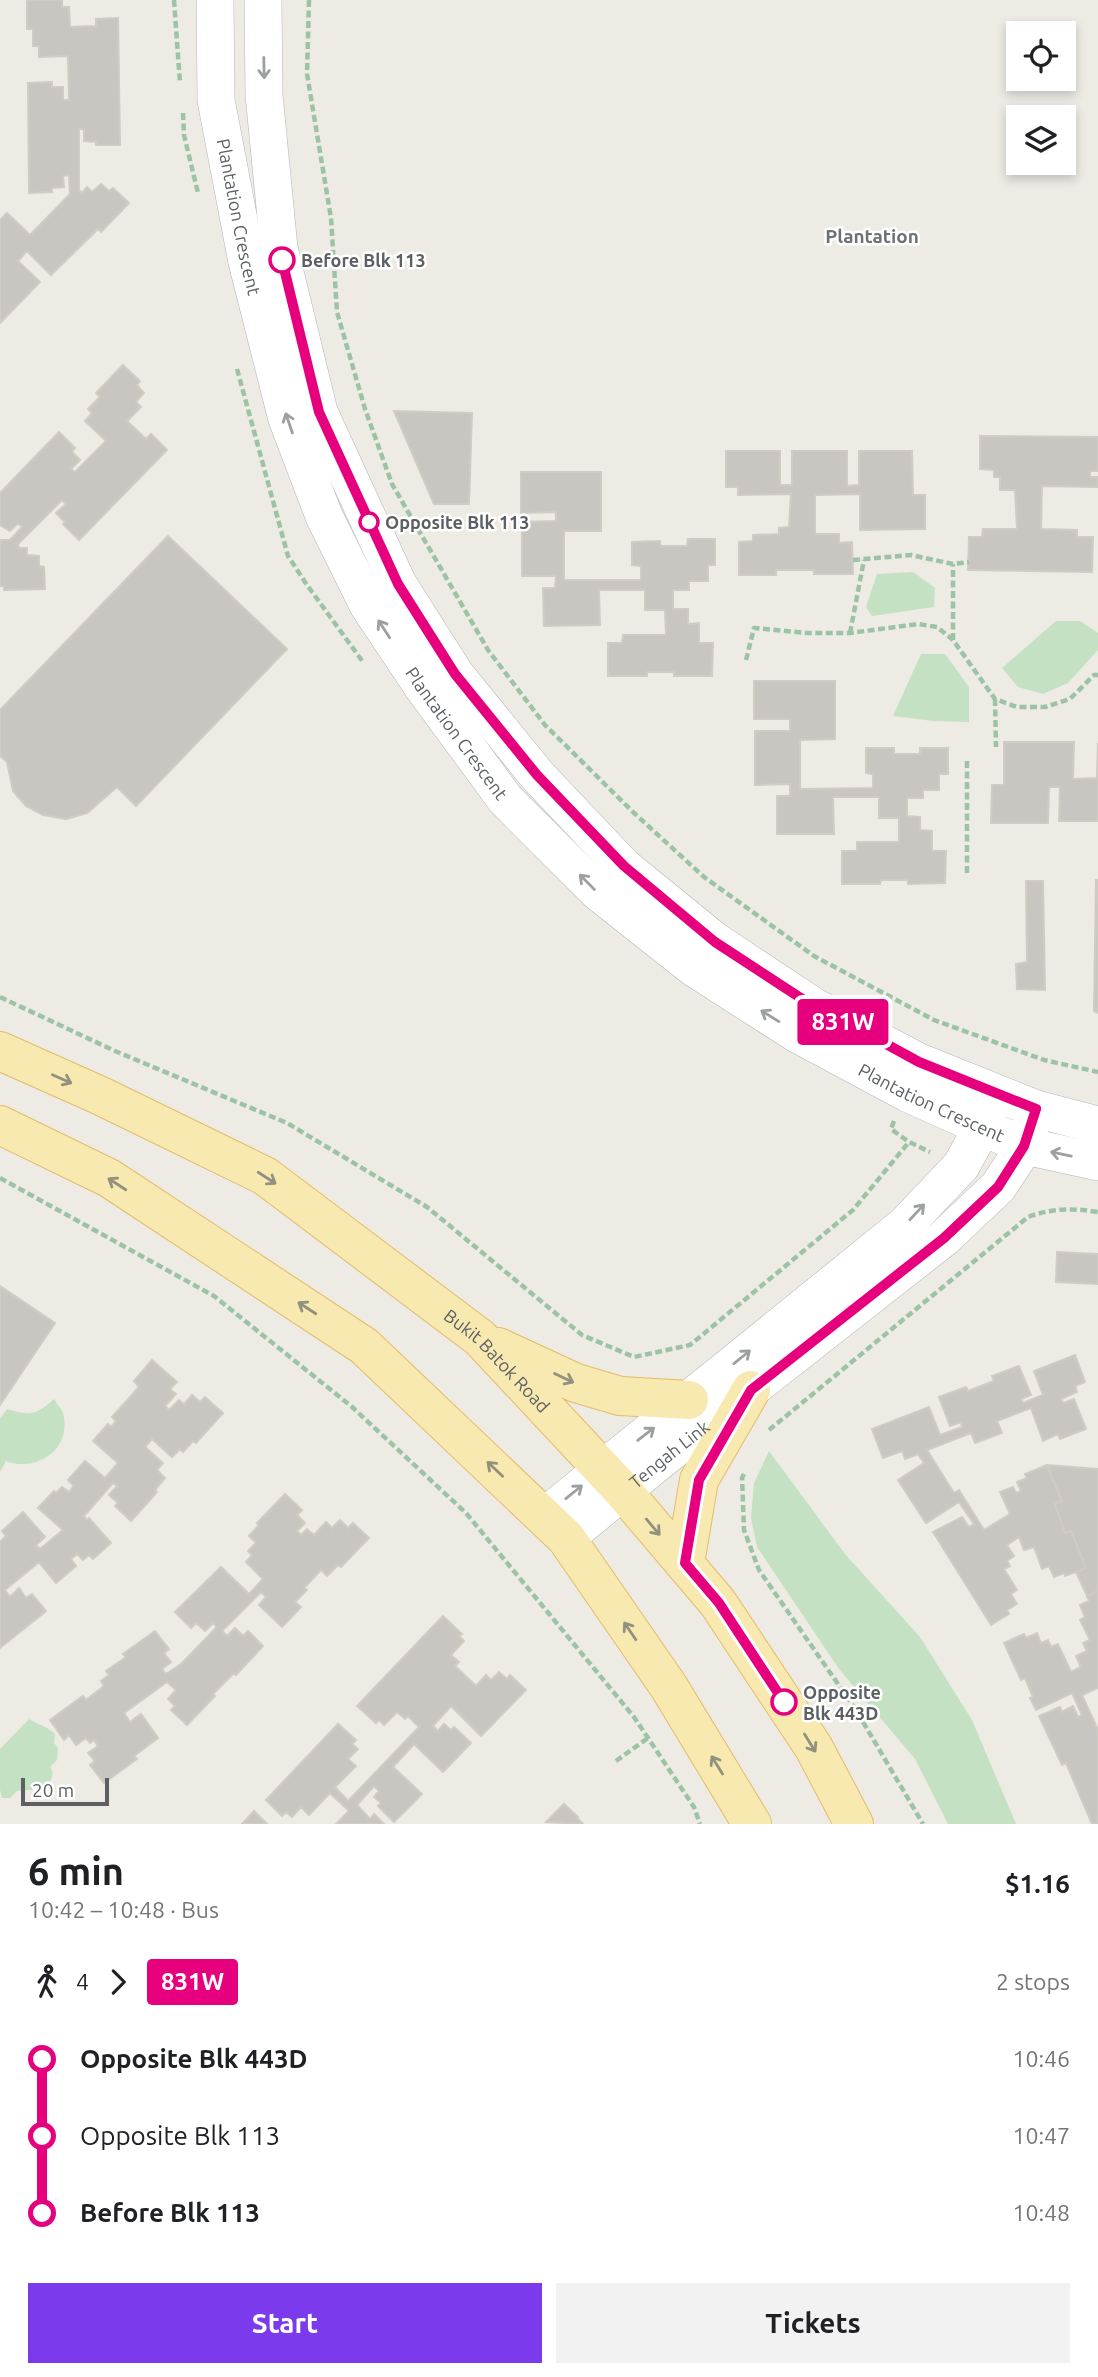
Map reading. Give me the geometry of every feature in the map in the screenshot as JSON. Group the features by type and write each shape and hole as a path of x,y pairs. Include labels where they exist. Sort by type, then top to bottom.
{"main road":[{"name":"Bukit Batok Road","path":"0,1052 101,1096 265,1176 480,1338 613,1479 719,1603 814,1748 854,1824"},
{"path":"0,1125 109,1178 365,1346 556,1527 668,1687 752,1824"},
{"path":"480,1338 576,1383 620,1396 689,1400"},
{"path":"685,1563 699,1480 751,1390"}],"street":[{"name":"Plantation Crescent","path":"215,0 216,100 247,262 287,419 324,516 368,605 422,686 505,799 598,892 694,968 797,1034 907,1093 1024,1146 1098,1162"},
{"name":"Plantation Crescent","path":"263,0 264,95 279,248 319,412 398,584 455,674 537,775 615,857 715,942 813,1006 919,1062 1036,1109 1098,1125"},
{"name":"Tengah Link","path":"556,1527 613,1479 689,1400 905,1225 961,1166 983,1126 993,1091"},
{"name":"Tengah Link","path":"613,1479 751,1390 944,1238 998,1187 1024,1146 1036,1109"}],"path":[{"path":"309,0 307,75 331,218 337,312 365,409 392,484 488,650 545,725 634,813 704,877 814,956 934,1020 1044,1060 1098,1072"},
{"path":"853,560 911,555 953,564 968,562"},
{"path":"850,633 864,560"},
{"path":"953,564 953,640"},
{"path":"746,660 754,628 807,633 850,633 918,624 937,627 953,640 995,699 996,747"},
{"path":"995,699 1017,707 1045,707 1070,699 1094,675 1098,675"},
{"path":"967,758 967,873"},
{"path":"0,996 115,1051 287,1124 427,1207 582,1335 634,1357 690,1345 853,1210 909,1142 891,1129"},
{"path":"0,1178 214,1296 351,1406 466,1513 634,1717 694,1807 700,1824"},
{"path":"768,1430 1028,1217 1048,1210 1077,1208 1098,1212"},
{"path":"748,1466 742,1478 744,1530 759,1570 856,1710 923,1824"},
{"path":"616,1760 649,1738"}],"green space":[{"path":"913,572 935,588 934,607 872,616 866,607 877,574"},
{"path":"1056,621 1080,621 1098,633 1098,650 1068,683 1043,694 1018,687 1002,668"},
{"path":"921,654 945,654 969,687 969,722 893,716"},
{"path":"54,1399 63,1413 65,1426 57,1447 40,1461 17,1464 6,1461 0,1472 0,1419 7,1409 32,1413"},
{"path":"769,1451 845,1554 920,1637 972,1720 1016,1824 948,1824 915,1759 839,1669 757,1547 751,1518 754,1483"},
{"path":"29,1719 55,1734 54,1743 58,1748 57,1760 50,1767 52,1778 44,1789 17,1791 10,1798 2,1798 0,1749"}],"building":[{"path":"27,0 62,0 62,7 69,7 70,27 96,26 96,19 118,18 120,145 96,145 96,142 84,141 84,129 79,129 79,190 82,193 87,187 92,192 101,184 109,191 113,188 129,203 101,232 98,229 51,275 27,251 18,261 40,282 0,323 0,220 7,213 30,235 70,194 69,175 63,176 64,187 52,188 52,192 29,193 28,83 52,82 52,87 63,87 63,100 69,100 68,56 39,57 39,46 33,46 33,29 27,29"},
{"path":"123,365 140,381 137,385 144,393 136,402 141,407 127,421 146,439 151,434 167,450 79,540 56,513 66,504 62,500 18,544 19,548 27,548 27,555 39,556 39,566 44,567 45,589 4,590 4,586 0,586 0,540 10,540 22,527 18,523 10,531 0,525 0,493 59,432 75,448 72,452 80,460 71,469 75,472 106,441 85,421 92,413 88,409 100,397 96,393"},
{"path":"394,411 472,413 469,504 434,504"},
{"path":"980,436 1098,437 1098,471 1090,471 1090,477 1098,477 1098,487 1042,486 1041,529 1077,530 1077,537 1093,537 1092,572 968,570 969,537 982,537 983,529 1017,529 1015,490 1000,490 1000,477 994,477 994,470 980,469"},
{"path":"726,451 780,451 780,485 792,485 792,451 847,451 847,486 859,485 859,451 912,451 913,495 925,495 925,529 860,530 860,494 815,495 815,534 839,534 839,543 852,542 853,574 776,570 776,575 739,575 739,542 753,541 753,535 779,534 779,528 789,527 791,494 738,495 738,487 726,487"},
{"path":"521,472 601,472 601,531 564,531 564,580 641,580 641,566 632,565 632,542 660,541 660,546 687,546 688,539 715,539 715,565 708,565 708,581 689,581 689,590 673,590 673,609 688,609 688,624 699,623 699,643 713,643 712,676 674,676 674,672 647,672 647,676 608,676 608,643 622,643 623,635 666,635 665,610 645,610 645,590 599,590 600,625 544,626 543,588 555,588 556,576 522,576 522,522 556,521 556,512 521,513"},
{"path":"168,536 287,649 136,806 117,787 87,813 66,819 43,815 26,806 13,791 7,762 0,756 0,710"},
{"path":"754,681 835,681 835,739 800,740 800,789 873,788 873,774 866,773 866,748 894,748 894,754 920,754 920,748 948,748 948,774 939,774 939,790 923,790 923,798 907,798 907,816 920,817 920,830 932,831 932,851 946,851 945,883 908,884 908,880 881,880 880,884 842,884 842,851 857,851 857,842 899,842 899,818 879,818 879,797 833,797 834,834 777,834 777,796 790,796 790,784 755,785 755,731 790,731 790,719 754,719"},
{"path":"1004,742 1074,742 1073,779 1097,778 1098,743 1098,821 1059,821 1060,787 1049,787 1048,823 991,823 992,785 1004,785"},
{"path":"1098,880 1098,1013 1094,1011"},
{"path":"1026,881 1043,881 1045,990 1017,989 1016,964 1027,962"},
{"path":"1057,1252 1098,1254 1098,1284 1056,1282"},
{"path":"0,1286 55,1323 0,1405"},
{"path":"1075,1355 1085,1382 1075,1386 1077,1392 1061,1399 1063,1403 1074,1399 1086,1429 1060,1439 1058,1434 1043,1441 1031,1408 997,1421 1002,1433 975,1443 971,1433 927,1450 954,1493 959,1490 984,1530 1010,1514 1000,1492 1013,1487 1016,1493 1021,1491 1017,1482 1027,1478 1025,1474 1047,1465 1062,1501 1055,1504 1065,1533 1071,1531 1086,1568 1054,1577 1049,1566 1042,1569 1034,1547 1024,1550 1019,1537 1007,1545 1014,1556 1007,1561 1010,1566 1004,1569 1017,1590 1011,1594 1017,1604 1007,1610 1009,1614 991,1625 933,1532 962,1517 969,1527 974,1524 959,1502 926,1523 898,1480 924,1463 918,1454 905,1459 902,1451 883,1458 872,1429 929,1407 940,1435 962,1427 961,1422 950,1426 939,1397 966,1387 968,1391 994,1381 992,1376 1019,1366 1031,1395 1021,1399 1023,1403 1043,1395 1034,1371"},
{"path":"152,1360 177,1382 170,1389 176,1394 165,1406 169,1410 179,1400 184,1404 192,1395 200,1402 205,1397 223,1413 196,1443 193,1441 183,1452 180,1449 172,1457 152,1439 145,1447 163,1463 157,1470 165,1478 155,1490 157,1492 131,1521 115,1506 118,1503 109,1495 117,1486 113,1483 84,1516 87,1520 89,1518 111,1543 93,1559 89,1555 83,1560 77,1554 71,1559 76,1566 56,1583 39,1562 5,1590 10,1597 19,1588 26,1598 32,1594 46,1611 0,1648 0,1542 6,1536 2,1531 23,1512 45,1537 36,1545 40,1549 63,1530 38,1508 54,1491 56,1493 62,1487 69,1492 74,1486 68,1480 85,1461 105,1478 118,1463 93,1441 108,1424 111,1427 116,1421 112,1417 139,1387 134,1381"},
{"path":"1047,1465 1098,1469 1098,1591 1087,1596 1076,1572 1086,1568 1071,1531 1065,1533 1055,1504 1062,1501"},
{"path":"285,1494 302,1510 297,1515 305,1523 297,1531 301,1535 307,1529 314,1535 326,1522 332,1528 340,1520 348,1528 353,1523 369,1538 341,1567 338,1565 327,1576 321,1570 295,1602 301,1607 282,1627 259,1605 266,1597 261,1592 222,1631 227,1636 235,1628 243,1636 248,1631 263,1646 236,1675 234,1673 213,1694 215,1696 187,1725 171,1710 175,1706 168,1699 176,1690 167,1682 124,1713 130,1722 141,1714 158,1738 134,1756 137,1759 104,1783 90,1765 95,1761 88,1753 98,1746 94,1740 90,1743 86,1738 76,1745 69,1735 64,1740 50,1720 83,1696 86,1700 104,1686 101,1681 109,1675 106,1671 126,1657 123,1654 155,1631 169,1649 164,1653 171,1662 162,1669 166,1674 181,1664 217,1627 213,1623 205,1631 196,1623 191,1628 175,1612 221,1567 249,1594 263,1579 246,1562 252,1555 248,1551 256,1543 249,1536 259,1525 257,1523"},
{"path":"1098,1591 1098,1688 1082,1695 1098,1730 1098,1824 1092,1824 1066,1763 1062,1765 1039,1716 1060,1707 1062,1712 1073,1706 1078,1717 1082,1715 1072,1693 1036,1710 1025,1678 1021,1680 1004,1643 1024,1634 1026,1638 1037,1633 1041,1643 1048,1640 1051,1647 1058,1644 1071,1672 1081,1667 1076,1656 1087,1651 1083,1643 1090,1640 1080,1620 1085,1617 1080,1605 1089,1601 1087,1596"},
{"path":"443,1616 462,1634 459,1636 464,1641 451,1655 459,1662 455,1666 476,1686 486,1675 491,1680 499,1672 507,1679 510,1675 526,1690 481,1736 451,1706 433,1726 438,1731 444,1724 451,1730 454,1727 471,1743 443,1772 414,1744 393,1767 422,1794 394,1822 378,1806 381,1803 374,1797 379,1791 374,1786 357,1805 370,1819 374,1814 384,1824 336,1824 349,1811 330,1793 309,1815 301,1807 292,1817 286,1812 282,1816 266,1800 338,1724 356,1740 352,1744 358,1749 348,1759 356,1766 335,1787 348,1801 419,1727 408,1716 405,1719 397,1712 384,1725 379,1720 376,1723 357,1706"},
{"path":"564,1804 578,1817 583,1824 546,1822"},
{"path":"254,1811 267,1824 242,1824"}],"bus line":[{"name":"831W","path":"282,260 319,412 398,584 455,674 537,775 624,866 715,942 813,1006 919,1062 1036,1109 1024,1146 998,1187 944,1238 751,1390 699,1480 685,1563 719,1603 784,1702"}],"place":[{"name":"Before Blk 113","path":"282,260"},
{"name":"Opposite Blk 113","path":"369,522"},
{"name":"Opposite Blk 443D","path":"784,1702"}],"district":[{"name":"Plantation","path":"872,236"}]}
